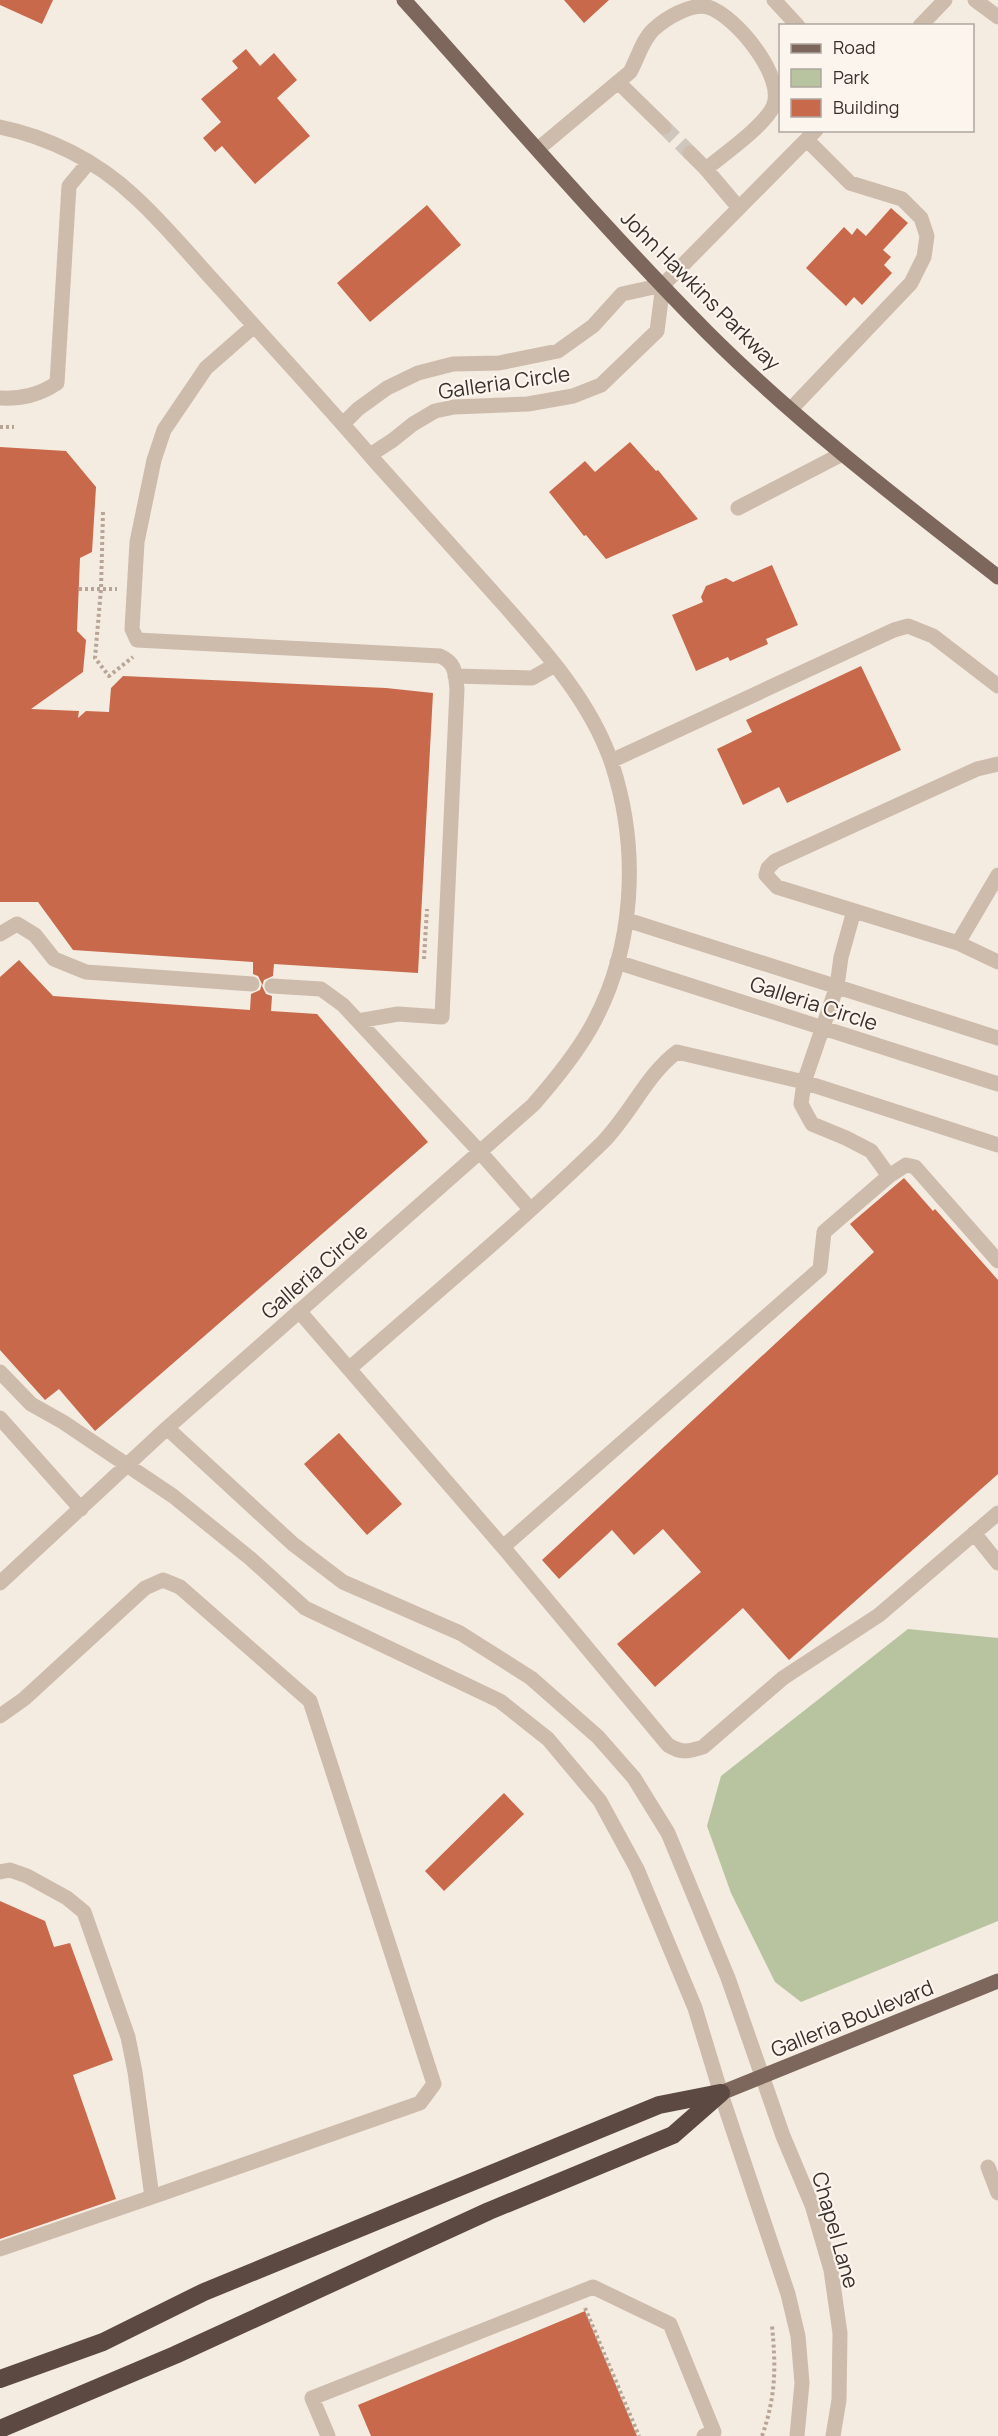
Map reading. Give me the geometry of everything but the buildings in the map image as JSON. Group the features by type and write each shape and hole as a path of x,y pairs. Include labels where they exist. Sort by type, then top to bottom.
{"highway":[{"path":"0,2379 104,2342 204,2292 659,2105 721,2093"},
{"path":"0,2429 175,2355 489,2211 672,2135 721,2093"}],"main road":[{"name":"John Hawkins Parkway","path":"404,0 708,332 842,454 998,577"},
{"name":"Galleria Boulevard","path":"721,2093 998,1981"}],"street":[{"path":"774,0 796,24"},
{"path":"922,24 945,0"},
{"path":"975,0 998,17"},
{"path":"538,149 618,82 634,65 644,41 654,29 673,16 693,8 708,7 732,22 762,56 776,93 774,106 766,119 706,169"},
{"path":"618,82 664,127"},
{"name":"Galleria Circle","path":"0,127 25,132 75,154 133,195 343,424 555,665 587,713 611,761 627,829 629,897 627,920 613,979 592,1027 574,1055 532,1105 167,1428 0,1583"},
{"path":"663,285 811,135 850,183 902,199 921,218 927,236 924,257 911,283 791,409"},
{"path":"690,153 739,208"},
{"path":"0,398 16,399 32,396 57,383 69,186 89,162"},
{"name":"Galleria Circle","path":"343,424 358,409 387,388 418,373 453,364 499,363 558,351 593,326 622,294 663,285 657,331 601,385 573,396 518,404 454,407 435,411 412,424 370,455"},
{"path":"254,326 206,368 164,430 146,494 137,542 132,629 137,640 440,656 449,660 454,668 457,689 442,1017 398,1014 358,1021"},
{"path":"738,508 842,454"},
{"path":"611,761 875,639 908,626 933,636 998,686"},
{"path":"455,676 532,678 555,665"},
{"path":"998,764 977,769 775,861 768,868 766,875 777,887 958,943 998,962"},
{"path":"958,943 998,875"},
{"path":"854,911 841,957 837,986 804,1082 801,1104 812,1124 871,1150 889,1176"},
{"name":"Galleria Circle","path":"627,920 998,1038"},
{"path":"0,934 17,924 35,935 54,958 86,972 252,984"},
{"name":"Galleria Circle","path":"617,962 998,1084"},
{"path":"272,986 321,988 343,1005 530,1209"},
{"path":"350,1368 530,1209 612,1133 662,1063 677,1052 804,1082 998,1145"},
{"path":"502,1547 820,1269 824,1232 889,1176 906,1165 915,1167 998,1261"},
{"path":"299,1311 350,1368 668,1745 678,1751 688,1752 703,1747 783,1678 879,1615 998,1513"},
{"path":"0,1372 32,1404 63,1422 173,1496 251,1559 305,1608 500,1701 548,1739 600,1801 637,1869 695,2008 788,2294 798,2337 802,2383 797,2436"},
{"path":"0,1418 81,1509"},
{"name":"Chapel Lane","path":"167,1428 293,1544 343,1582 460,1633 531,1678 598,1737 634,1778 668,1833 728,1978 783,2136 812,2205 831,2271 840,2333 839,2400 833,2436"},
{"path":"974,1533 998,1563"},
{"path":"0,1716 24,1699 145,1588 163,1580 180,1587 310,1701 434,2084 420,2103 0,2249"},
{"path":"0,1872 9,1870 27,1876 67,1898 84,1912 128,2037 152,2197"},
{"path":"988,2168 998,2193"},
{"path":"328,2436 312,2398 593,2287 670,2324 714,2432 704,2436"}],"path":[{"path":"0,427 14,427"},
{"path":"103,512 101,589 94,658 109,676 132,657 143,657"},
{"path":"79,590 133,589"},
{"path":"424,959 428,900"},
{"path":"575,2312 586,2307 639,2436"},
{"path":"762,2436 774,2393 775,2357 772,2326"}],"green space":[{"path":"908,1629 998,1638 998,1921 801,2002 775,1982 731,1893 707,1826 721,1776"}],"tunnel":[{"path":"664,127 690,153"}]}
